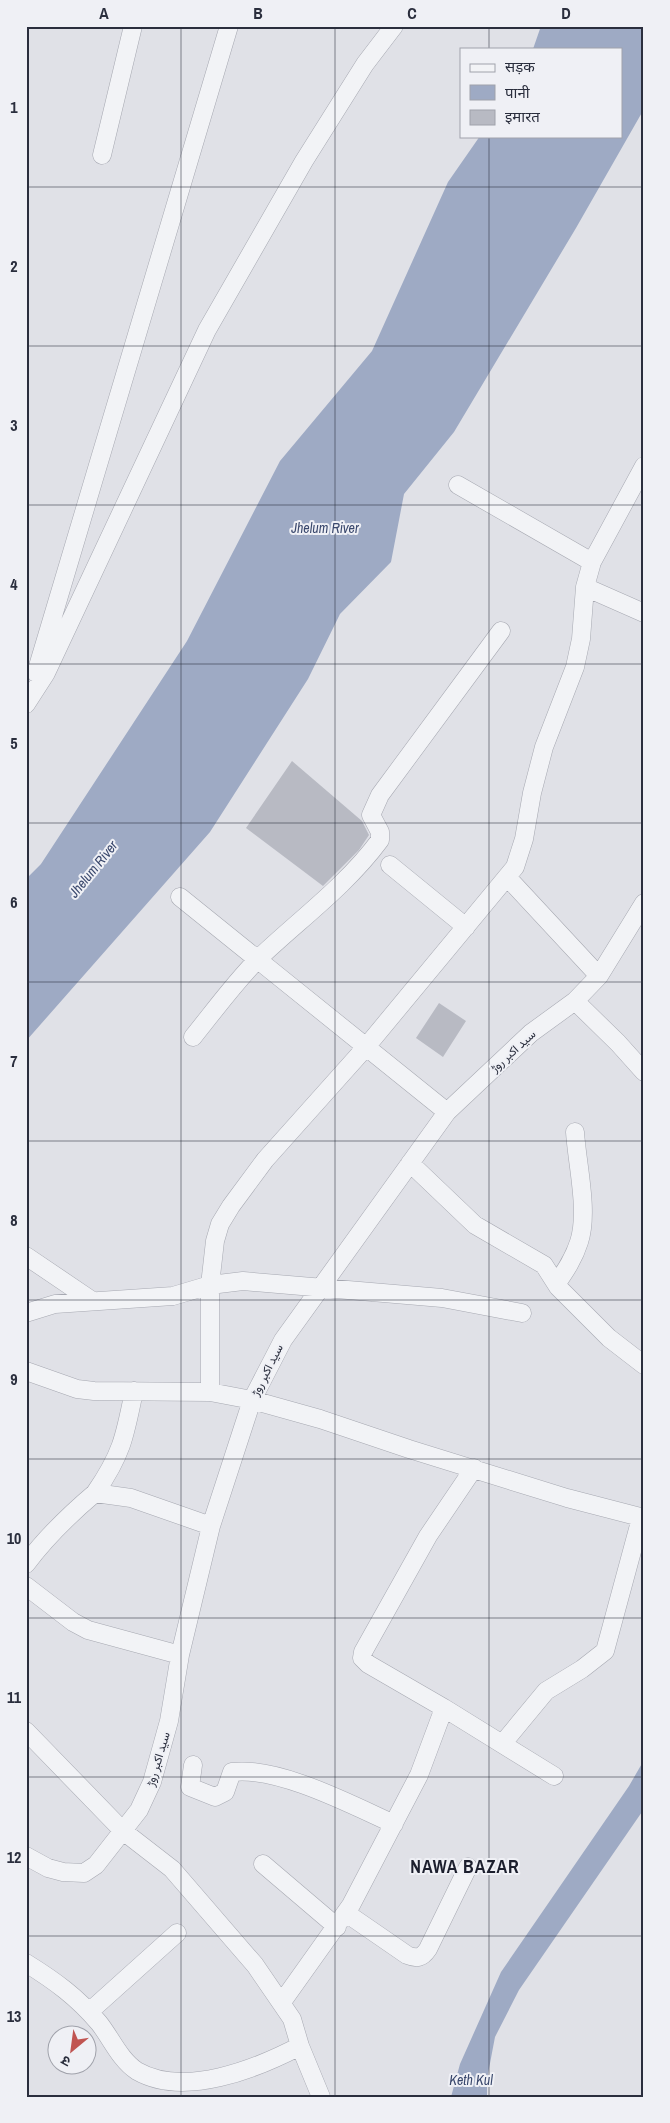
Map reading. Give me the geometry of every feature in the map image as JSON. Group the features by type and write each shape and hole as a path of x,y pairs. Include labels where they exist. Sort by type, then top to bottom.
{"street":[{"path":"102,155 133,26"},
{"path":"27,703 229,26"},
{"path":"27,703 46,673 208,330 304,161 365,64 394,26"},
{"path":"210,1392 210,1285 215,1241 220,1224 230,1206 265,1160 366,1047 508,878 515,867 524,838 532,793 544,747 575,666 581,639 585,586 592,562 644,466"},
{"path":"458,485 592,562"},
{"path":"585,586 644,613"},
{"path":"193,1038 258,959 351,875 372,851 380,840 380,832 371,815 378,800 501,631"},
{"path":"390,865 466,927"},
{"path":"508,878 599,976"},
{"path":"180,896 447,1112"},
{"name":"سید اکبر روڑ","path":"26,1856 48,1868 63,1872 84,1872 96,1865 139,1810 152,1782 169,1721 180,1655 211,1526 252,1400 282,1340 447,1112 531,1033 574,1000 599,976 644,903"},
{"path":"574,1000 618,1043 644,1072"},
{"path":"557,1283 572,1262 580,1240 582,1211 575,1132"},
{"path":"410,1163 475,1224 544,1265 558,1287 609,1338 644,1365"},
{"path":"26,1256 91,1300"},
{"path":"26,1313 55,1304 91,1300 130,1300 173,1296 210,1285 243,1281 442,1298 522,1313"},
{"path":"26,1371 77,1389 94,1391 210,1392 252,1400 567,1498 642,1518 605,1651 582,1669 546,1691 503,1743"},
{"path":"26,1564 45,1538 95,1493 118,1456 124,1440 134,1391"},
{"path":"474,1468 428,1536 362,1658 368,1664 503,1743 554,1776"},
{"path":"95,1493 132,1498 211,1526"},
{"path":"26,1586 73,1622 88,1630 180,1655"},
{"path":"282,2002 342,1920 418,1775 444,1708"},
{"path":"26,1732 123,1831 172,1869 255,1964 292,2019 300,2046 321,2097"},
{"path":"193,1765 190,1787 215,1797 225,1792 232,1772 271,1776 304,1785 394,1824"},
{"path":"263,1864 342,1920 407,1955 418,1958 424,1956 428,1949 468,1867"},
{"path":"89,2012 177,1933"},
{"path":"26,1963 73,1994 125,2060 137,2070 158,2079 182,2081 211,2080 277,2058 300,2046"}],"water":[{"name":"Jhelum River","path":"541,26 644,26 644,109 576,228 454,432 404,494 391,562 340,614 308,679 210,832 26,1041 26,879 41,864 187,641 280,461 372,351 448,182 479,138 622,138 622,48 533,48"},
{"name":"Keth Kul","path":"644,1760 644,1809 519,1990 495,2037 487,2079 487,2097 451,2097 460,2064 501,1972 629,1786"}],"building":[{"path":"292,761 362,821 369,835 359,850 323,886 246,828"},
{"path":"439,1003 466,1021 443,1057 416,1038"}],"district":[{"name":"NAWA BAZAR","path":"465,1866"}]}
